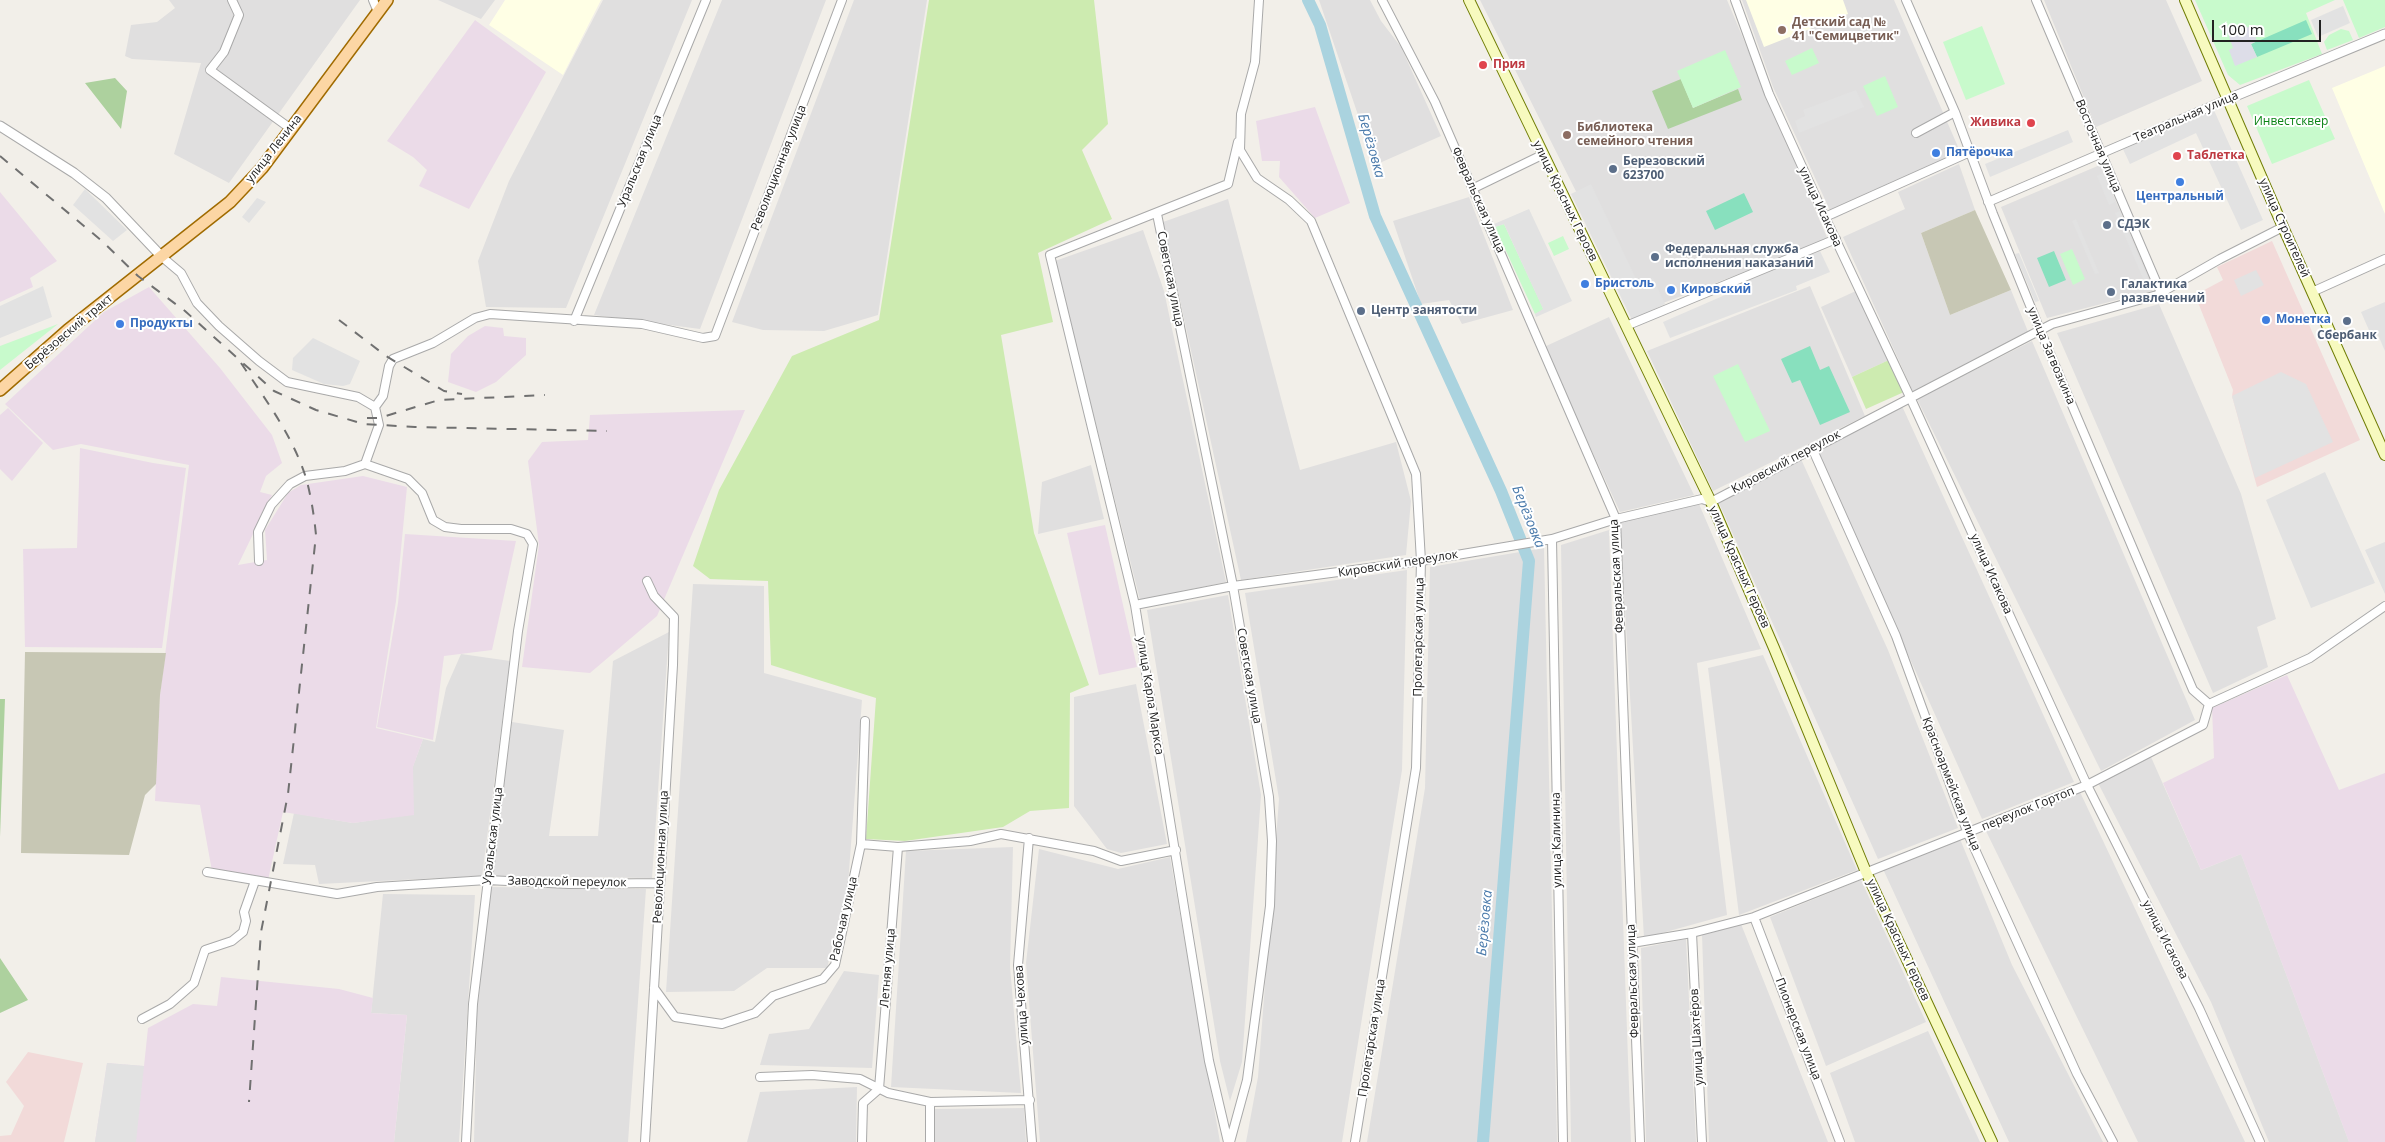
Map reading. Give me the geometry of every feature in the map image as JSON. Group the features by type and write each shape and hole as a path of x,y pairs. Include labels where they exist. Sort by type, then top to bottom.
{"main road":[{"name":"улица Ленина","path":"138,276 230,202 262,168 387,0"},
{"name":"улица Красных Героев","path":"1469,0 1517,97 1542,155 1711,502 1774,648 1866,872 1992,1142"},
{"name":"улица Строителей","path":"2185,0 2283,227 2385,455"},
{"name":"Берёзовский тракт","path":"0,390 68,330 138,276"}],"street":[{"path":"232,0 239,15 224,52 210,70 291,129"},
{"path":"374,0 378,12"},
{"name":"Уральская улица","path":"574,321 706,0"},
{"name":"Революционная улица","path":"574,321 642,324 703,338 715,336 842,0"},
{"name":"Пролетарская улица","path":"1258,0 1255,62 1241,114 1240,150 1258,178 1289,200 1311,221 1416,474 1421,561 1416,768 1355,1142"},
{"name":"Февральская улица","path":"1382,0 1435,102 1474,188 1616,519 1640,1142"},
{"name":"улица Исакова","path":"1735,0 1769,94 1910,397 2086,785 2199,1008 2260,1142"},
{"name":"улица Загвозкина","path":"1906,0 1955,112 1988,202 2040,330 2193,690 2209,704"},
{"name":"Восточная улица","path":"2036,0 2161,292"},
{"name":"Театральная улица","path":"1988,202 2385,34"},
{"path":"1916,133 1955,112"},
{"path":"0,126 74,174 106,198 162,257 181,273 197,303 259,362 287,382 358,398 368,401 375,407 379,425 365,464 345,471 305,476 290,484 271,505 258,532 259,561"},
{"path":"1157,214 1228,184 1239,139"},
{"path":"1825,217 1970,152"},
{"path":"1474,188 1542,155"},
{"name":"улица Карла Маркса","path":"1157,214 1135,220 1050,255 1135,605 1209,1061 1229,1142"},
{"name":"Советская улица","path":"1157,214 1233,586 1266,768 1272,841 1270,906 1247,1080 1229,1142"},
{"name":"Кировский переулок","path":"1135,605 1233,586 1421,561 1552,539 1616,519 1702,499 1711,502 2052,324 2106,310 2161,292 2283,227"},
{"path":"1626,326 1836,239"},
{"path":"2312,292 2385,259"},
{"path":"375,407 383,396 389,366 393,358 433,343 475,318 490,314 574,321"},
{"name":"Красноармейская улица","path":"1812,448 1896,636 1968,834 2077,1074 2114,1142"},
{"name":"Уральская улица","path":"365,464 408,479 422,493 433,520 445,527 461,529 511,529 527,534 533,544 518,631 473,1004 466,1142"},
{"name":"улица Калинина","path":"1552,539 1563,1142"},
{"name":"Революционная улица","path":"645,1142 673,665 674,617 654,596 647,581"},
{"path":"2209,704 2310,658 2385,606"},
{"name":"переулок Гортоп","path":"1632,943 1692,933 1754,917 1968,834 2086,785 2203,725 2209,704"},
{"name":"Рабочая улица","path":"654,988 675,1017 722,1024 755,1013 773,996 823,979 836,965 861,844 866,721"},
{"path":"861,844 898,847 970,841 1001,834 1094,851 1121,862 1176,850"},
{"name":"улица Чехова","path":"1029,838 1018,965 1032,1142"},
{"name":"Летняя улица","path":"879,1089 898,847"},
{"name":"Заводской переулок","path":"207,872 337,894 377,887 487,880 569,884 659,883"},
{"path":"142,1019 170,1004 194,982 205,950 232,941 243,932 246,921 244,912 255,881"},
{"name":"Пионерская улица","path":"1754,917 1840,1142"},
{"name":"улица Шахтёров","path":"1692,933 1702,1142"},
{"path":"760,1077 812,1075 860,1079 888,1093 930,1102 1030,1100"},
{"path":"862,1142 863,1103 879,1089"},
{"path":"930,1102 930,1142"}],"shaded area":[{"path":"169,0 360,0 229,183 174,154 201,63 132,59 125,56 131,25 157,22 175,8"},
{"path":"438,0 495,0 481,19"},
{"path":"505,0 601,0 563,75 489,25"},
{"path":"603,0 692,0 566,308 486,307 478,261 509,181"},
{"path":"722,0 826,0 700,329 594,315"},
{"path":"854,0 927,0 878,315 824,331 763,330 732,322"},
{"path":"1319,0 1370,0 1381,21 1401,47 1441,136 1375,165"},
{"path":"1480,0 1727,0 1828,240 1637,313"},
{"path":"1742,0 1894,0 1962,156 1834,219 1773,87"},
{"name":"Детский сад № 41 \"Семицветик\"","path":"1746,0 1843,0 1848,14 1764,47"},
{"path":"2044,0 2166,0 2202,81 2096,127"},
{"path":"2343,6 2350,23 2318,37 2311,20"},
{"path":"475,20 546,72 469,209 419,186 427,170 413,157 387,141"},
{"path":"2234,25 2240,30 2251,26 2257,41 2251,44 2257,57 2235,66 2229,50 2233,48 2226,28"},
{"path":"2385,66 2385,214 2332,88"},
{"path":"1856,90 1864,107 1799,133 1795,121 1805,116 1803,110"},
{"path":"1315,107 1350,203 1315,218 1279,177 1280,161 1262,161 1256,121"},
{"path":"2213,108 2263,220 2241,230 2196,133 2130,164 2122,147"},
{"path":"2068,130 2073,142 1990,177 1985,164"},
{"path":"1959,164 1975,210 1921,233 1950,315 2011,290 2029,334 1914,394 1843,237 1905,209 1898,192"},
{"path":"2100,165 2154,288 2152,291 2047,318 2001,207"},
{"path":"2103,173 2115,202 2109,205 2097,176"},
{"path":"1591,184 1639,285 1653,278 1665,304 1632,320 1571,194"},
{"path":"85,189 127,230 113,241 73,205"},
{"path":"0,192 57,261 30,278 33,287 0,302"},
{"path":"1469,197 1513,310 1462,324 1449,300 1421,304 1393,221"},
{"path":"257,198 266,202 249,223 242,217"},
{"path":"1228,199 1300,470 1396,442 1411,501 1406,555 1241,580 1163,222"},
{"path":"1529,209 1572,301 1536,317 1535,314 1543,309 1504,224 1495,227 1494,224"},
{"path":"1975,210 2011,290 1950,315 1921,233"},
{"path":"2120,211 2151,286 2147,288 2115,213"},
{"path":"2076,219 2099,273 2095,274 2072,221"},
{"path":"1143,230 1164,291 1226,582 1140,600 1055,261"},
{"path":"2272,241 2360,440 2257,487 2232,396 2233,390 2195,295 2223,280 2217,267"},
{"path":"1820,251 1830,272 1796,286 1797,290 1670,338 1663,322 1748,285 1747,280"},
{"path":"2019,253 2039,301 2035,302 2015,254"},
{"path":"2256,270 2264,285 2241,296 2234,280"},
{"path":"43,286 52,317 0,338 0,306"},
{"path":"1810,286 1865,416 1713,491 1647,351"},
{"path":"149,287 220,368 272,435 282,463 266,476 260,492 272,495 238,565 267,560 265,530 288,493 301,485 363,476 407,487 396,601 376,728 423,739 413,767 414,815 353,823 283,812 268,880 212,871 200,805 155,801 160,695 189,465 81,444 53,450 5,404 104,312"},
{"path":"1858,290 1889,360 1852,377 1821,307"},
{"path":"2385,302 2385,351 2378,335 2372,337 2361,312"},
{"path":"2159,304 2241,494 2276,619 2257,627 2268,667 2213,693 2057,333"},
{"path":"1609,317 1694,495 1620,512 1544,347"},
{"path":"485,326 503,328 504,336 526,338 526,355 496,382 476,392 448,382 451,354 468,336"},
{"path":"313,338 360,361 350,384 343,386 324,384 292,370 293,358"},
{"path":"2032,341 2195,720 2101,771 1917,399"},
{"path":"2281,372 2306,384 2333,442 2255,478 2232,396"},
{"path":"1902,406 2074,782 1982,819 1816,450"},
{"path":"8,408 43,443 12,481 0,469 0,415"},
{"path":"745,410 657,616 590,673 522,667 539,545 528,461 542,442 588,440 590,415"},
{"path":"80,448 186,468 162,648 25,647 23,549 77,548"},
{"path":"1801,459 1888,650 1958,828 1878,859 1719,503"},
{"path":"1091,465 1104,519 1038,534 1042,482"},
{"path":"2325,472 2375,583 2311,608 2266,500"},
{"path":"1699,504 1761,649 1697,663 1727,915 1644,938 1620,522"},
{"path":"1105,525 1137,667 1099,675 1067,533"},
{"path":"1609,530 1631,1142 1571,1142 1561,545"},
{"path":"405,534 516,541 492,650 444,656 433,740 377,727 398,603"},
{"path":"2385,542 2385,594 2365,550"},
{"path":"1544,548 1557,1142 1367,1142 1425,788 1430,567"},
{"path":"1407,570 1402,770 1342,1142 1246,1142 1258,1077 1279,799 1245,593"},
{"path":"693,584 764,586 764,673 862,700 848,884 827,968 767,968 734,991 666,992"},
{"path":"1228,595 1261,795 1242,1062 1230,1101 1220,1061 1147,610"},
{"path":"669,632 652,878 492,876 512,722 564,730 549,836 598,836 613,661"},
{"path":"25,652 166,653 160,695 156,784 145,795 129,855 21,853"},
{"path":"461,654 510,661 482,876 319,884 315,865 283,864 294,813 353,823 413,814 413,766 423,739 435,742 446,688"},
{"path":"1763,655 1857,870 1739,915 1708,668"},
{"path":"2287,675 2339,790 2385,773 2385,1142 2349,1142 2241,854 2201,870 2163,783 2214,758 2212,708"},
{"path":"1136,684 1167,844 1121,853 1107,849 1074,806 1074,697"},
{"path":"2151,757 2201,870 2241,854 2349,1142 2269,1142 2211,1002 2098,783"},
{"path":"2080,792 2245,1142 2138,1142 1985,829"},
{"path":"1960,839 2012,965 2103,1142 2009,1142 1883,869"},
{"path":"1013,847 1010,967 1021,1093 891,1087 906,851"},
{"path":"1039,849 1118,869 1170,857 1220,1142 1040,1142 1026,963"},
{"path":"1861,880 1926,1022 1826,1066 1770,917"},
{"path":"491,887 646,889 628,1142 474,1142 477,1010"},
{"path":"383,894 475,895 459,1142 394,1142 407,1015 371,1013"},
{"path":"1741,924 1828,1142 1709,1142 1702,934"},
{"path":"1686,939 1696,1142 1646,1142 1641,948"},
{"path":"844,971 879,975 872,1068 760,1065 769,1034 809,1029"},
{"path":"221,977 339,989 373,998 371,1013 407,1015 394,1142 95,1142 107,1063 144,1066 148,1028 193,1004 217,1006"},
{"path":"1928,1031 1980,1142 1855,1142 1830,1073"},
{"path":"28,1052 83,1063 64,1142 0,1142 0,1136 11,1135 24,1106 6,1082"},
{"path":"107,1063 144,1066 136,1142 95,1142"},
{"path":"857,1087 856,1142 747,1142 760,1092"},
{"path":"1024,1108 1026,1142 933,1142 934,1109"}],"green space":[{"path":"929,0 1094,0 1108,124 1082,150 1112,219 1038,253 1053,322 1001,335 1034,533 1089,685 1070,693 1069,808 1030,811 1003,827 905,841 866,839 876,698 771,665 768,581 710,579 693,566 719,490 792,356 879,320"},
{"path":"2195,0 2335,0 2306,13 2322,54 2240,85 2228,75"},
{"path":"2343,0 2385,0 2385,27 2359,38"},
{"path":"2306,20 2312,34 2257,57 2251,44"},
{"path":"1982,26 2005,84 1966,100 1943,42"},
{"path":"2341,29 2349,31 2353,40 2327,50 2324,42 2329,35"},
{"path":"1812,48 1819,63 1792,75 1785,61"},
{"path":"1725,50 1741,87 1693,108 1677,71"},
{"path":"1885,76 1898,107 1877,116 1863,86"},
{"path":"115,78 127,91 121,129 85,83"},
{"path":"1681,79 1693,108 1738,89 1742,100 1668,129 1652,91"},
{"name":"Инвестсквер","path":"2309,80 2335,139 2272,164 2247,106"},
{"path":"1744,193 1753,212 1715,230 1706,211"},
{"path":"1504,224 1544,310 1535,314 1495,227"},
{"path":"1563,236 1569,249 1554,256 1548,243"},
{"path":"2072,249 2085,279 2073,285 2060,254"},
{"path":"2054,251 2066,280 2049,287 2037,258"},
{"path":"58,324 0,370 0,346"},
{"path":"1810,346 1820,370 1829,366 1850,412 1820,425 1800,380 1792,383 1781,359"},
{"path":"1889,360 1904,392 1866,409 1852,377"},
{"path":"1738,364 1770,431 1745,442 1713,376"},
{"path":"0,699 5,699 0,837"},
{"path":"0,958 28,1000 0,1013"}],"waterway":[{"name":"Берёзовка","path":"1308,0 1320,25 1375,216 1501,491 1529,561 1483,1142"}],"railway":[{"path":"0,156 102,241 138,276 185,311 274,391 316,410 364,424 415,427 607,431"},
{"path":"339,320 386,356 444,391 462,394"},
{"path":"241,363 278,418 294,447 306,478 316,535 288,794 261,932 249,1102"},
{"path":"367,418 379,418 439,400 545,395"}],"place":[{"name":"Детский сад № 41 \"Семицветик\"","path":"1782,30"},
{"name":"Прия","path":"1483,65"},
{"name":"Живика","path":"2031,123"},
{"name":"Библиотека семейного чтения","path":"1567,135"},
{"name":"Пятёрочка","path":"1936,153"},
{"name":"Таблетка","path":"2177,156"},
{"name":"Березовский 623700","path":"1613,169"},
{"name":"Центральный","path":"2180,182"},
{"name":"СДЭК","path":"2107,225"},
{"name":"Федеральная служба исполнения наказаний","path":"1655,257"},
{"name":"Бристоль","path":"1585,284"},
{"name":"Кировский","path":"1671,290"},
{"name":"Галактика развлечений","path":"2111,292"},
{"name":"Центр занятости","path":"1361,311"},
{"name":"Монетка","path":"2266,320"},
{"name":"Сбербанк","path":"2347,321"},
{"name":"Продукты","path":"120,324"}]}
